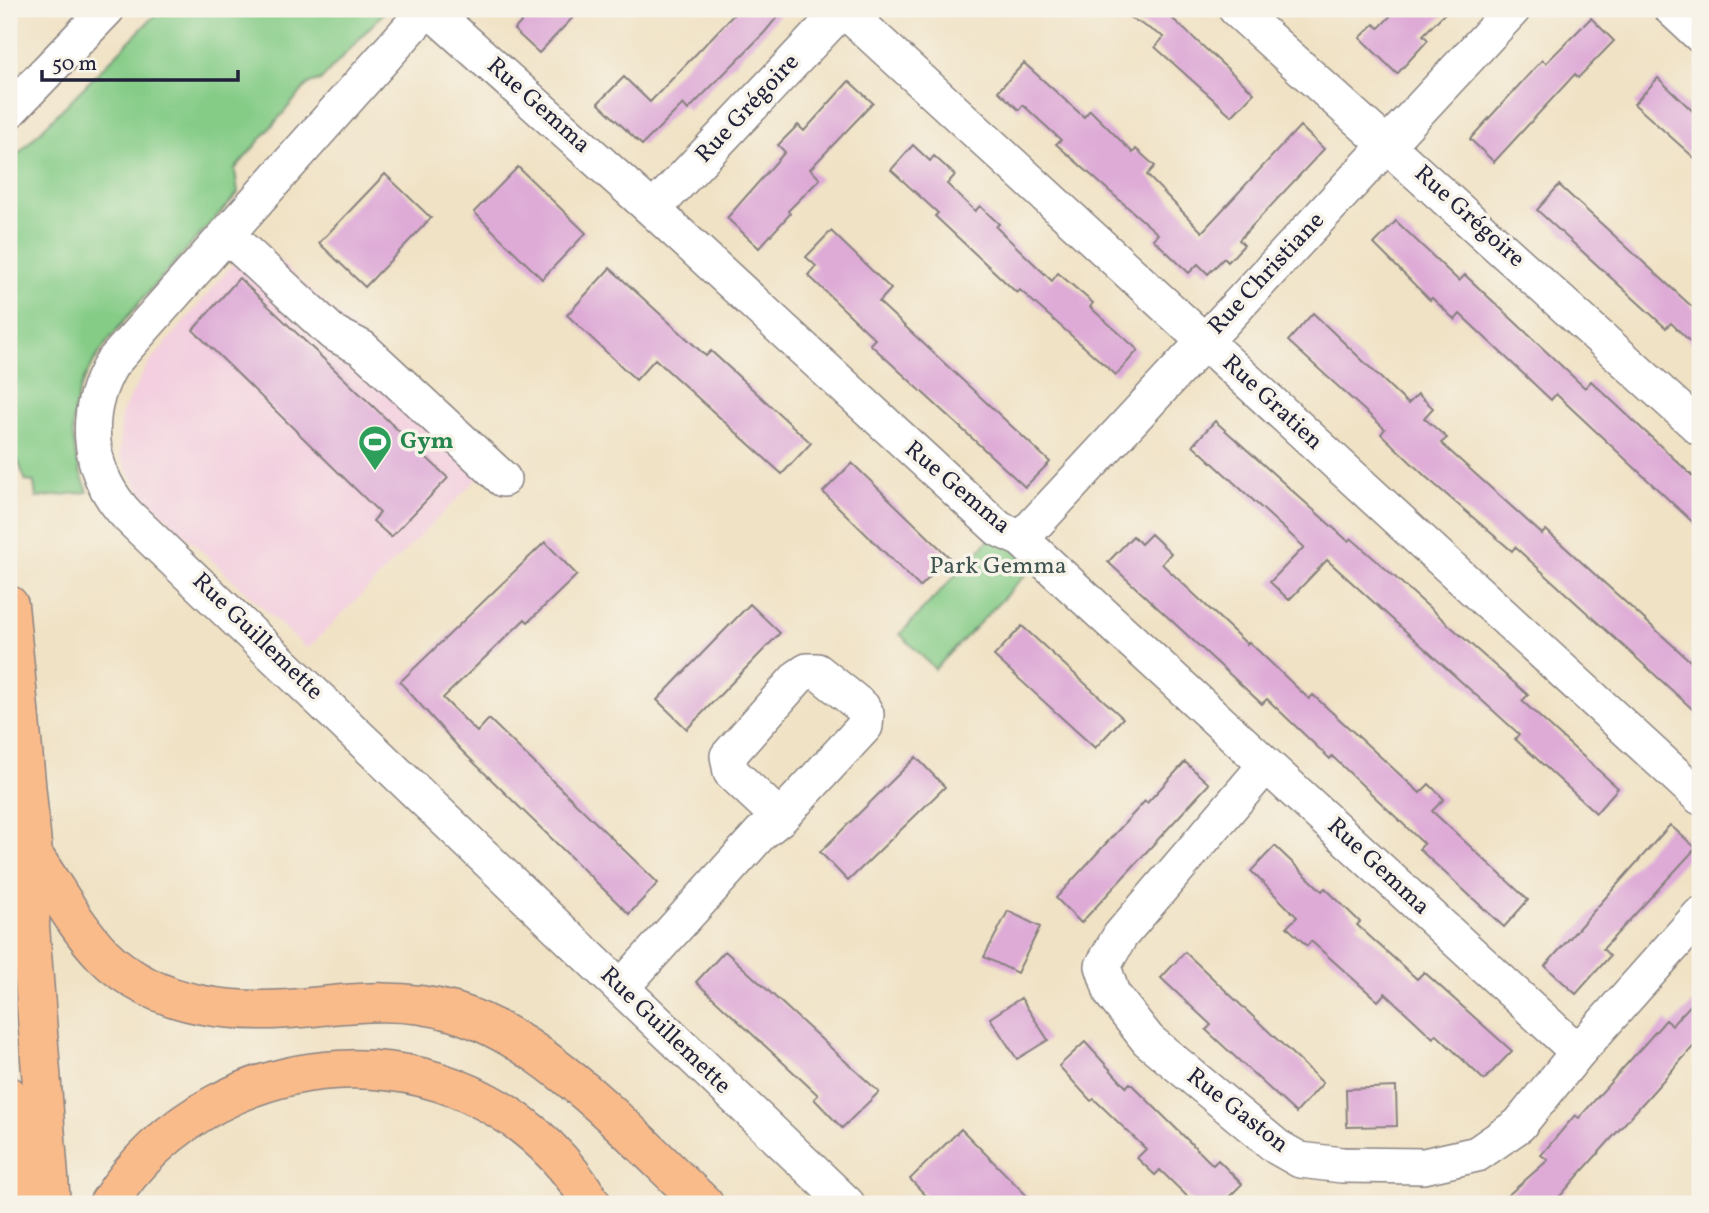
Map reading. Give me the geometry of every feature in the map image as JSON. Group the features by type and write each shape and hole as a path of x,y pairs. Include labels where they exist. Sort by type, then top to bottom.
{"main road":[{"path":"9,605 33,855 30,926 51,1204"},
{"path":"33,855 90,940 123,972 141,983 184,1001 234,1010 383,1002 434,1007 472,1018 505,1033 559,1071 704,1204"},
{"path":"108,1204 136,1168 167,1137 218,1102 273,1080 312,1071 348,1068 384,1070 424,1077 459,1089 496,1108 546,1147 592,1204"},
{"path":"9,1096 16,1204"}],"street":[{"path":"9,111 107,9"},
{"name":"Rue Gemma","path":"428,9 653,210 999,529 1021,539 1578,1052"},
{"name":"Rue Guillemette","path":"428,9 120,353 105,374 96,398 92,424 96,463 105,487 129,517 847,1204"},
{"name":"Rue Grégoire","path":"653,210 843,9"},
{"name":"Rue Gratien","path":"843,9 1700,797"},
{"name":"Rue Grégoire","path":"1236,9 1388,143 1700,428"},
{"name":"Rue Christiane","path":"1021,539 1513,9"},
{"path":"1672,9 1700,35"},
{"path":"227,234 333,333 362,348 503,479"},
{"name":"Rue Gaston","path":"1266,765 1120,936 1103,966 1112,994 1148,1040 1278,1147 1300,1160 1342,1165 1423,1166 1477,1154 1519,1125 1578,1052 1700,915"},
{"path":"621,988 761,833 780,818"}],"shaded area":[{"path":"255,238 496,460 307,649 142,495 120,457 121,415 146,367"}],"green space":[{"path":"161,9 387,9 320,81 308,84 235,169 238,193 141,301 91,367 80,389 74,411 73,436 77,462 88,492 36,498 34,482 26,481 9,438 9,163"},
{"name":"Park Gemma","path":"999,529 1042,558 935,669 900,634"}],"building":[{"path":"513,9 581,9 539,53 514,30 524,19"},
{"path":"739,9 784,9 688,110 683,104 642,145 598,103 624,77 650,102"},
{"path":"1115,9 1162,9 1254,93 1232,116 1155,47 1164,37"},
{"path":"1397,9 1449,9 1423,35 1428,40 1397,74 1360,38 1374,24 1379,28"},
{"path":"1591,18 1614,41 1578,78 1575,74 1494,162 1470,139 1542,60 1546,63"},
{"path":"1024,63 1084,117 1090,110 1133,153 1136,149 1155,166 1147,175 1202,232 1300,126 1324,149 1239,240 1244,245 1228,262 1224,258 1208,274 1198,264 1189,273 1153,239 1158,234 1056,144 1061,140 1023,105 1019,110 998,91"},
{"path":"1658,78 1700,118 1700,163 1634,104"},
{"path":"849,81 873,103 810,169 820,179 788,211 790,214 759,248 727,218 785,152 778,145 798,125 804,131"},
{"path":"913,145 930,161 934,156 955,175 947,184 975,211 980,206 999,224 996,227 1052,281 1058,273 1093,303 1090,307 1138,350 1116,375 1020,290 1017,293 935,216 938,213 891,170"},
{"path":"518,167 586,233 542,279 474,212"},
{"path":"385,174 431,218 365,287 319,243"},
{"path":"1559,185 1700,314 1700,351 1671,323 1666,328 1537,210"},
{"path":"1396,221 1459,281 1465,275 1585,388 1591,381 1700,483 1700,529 1556,394 1551,400 1460,314 1455,320 1432,298 1430,300 1374,244"},
{"path":"831,231 891,289 879,302 1050,462 1025,487 870,344 875,339 808,275 816,266 806,257"},
{"path":"610,268 706,356 711,351 811,443 782,474 655,359 636,380 567,315"},
{"path":"239,278 448,478 391,537 373,521 380,513 193,330"},
{"path":"1313,313 1408,404 1418,394 1433,408 1424,418 1447,438 1441,443 1542,534 1546,530 1700,670 1700,716 1515,547 1512,551 1426,477 1381,434 1385,429 1288,341"},
{"path":"1215,421 1348,541 1351,538 1528,695 1522,701 1618,788 1596,813 1515,739 1519,734 1327,560 1289,600 1270,582 1304,547 1193,445"},
{"path":"852,463 949,557 920,587 823,492"},
{"path":"1151,534 1171,553 1162,564 1247,644 1249,642 1309,699 1313,695 1420,793 1429,784 1444,799 1432,811 1528,900 1504,927 1419,849 1424,844 1332,756 1330,759 1267,699 1262,704 1108,562 1133,536 1141,544"},
{"path":"545,542 577,575 528,622 525,619 443,698 477,732 489,719 658,883 629,914 460,749 400,682"},
{"path":"750,604 780,633 687,729 657,700"},
{"path":"1022,626 1123,718 1095,748 994,656"},
{"path":"916,757 945,787 848,881 820,852"},
{"path":"1185,762 1209,784 1081,923 1056,898 1145,801 1147,803"},
{"path":"1670,825 1696,848 1603,949 1610,956 1576,994 1545,966"},
{"path":"1275,846 1322,891 1325,888 1360,922 1357,925 1417,979 1424,972 1512,1051 1484,1080 1436,1034 1433,1038 1385,993 1378,1001 1311,941 1307,946 1287,927 1297,917 1251,871"},
{"path":"1008,911 1040,927 1017,973 984,957"},
{"path":"725,951 879,1092 842,1128 814,1099 818,1095 696,982"},
{"path":"1185,952 1323,1083 1296,1113 1206,1030 1211,1025 1161,978"},
{"path":"1700,995 1700,1039 1553,1204 1498,1204 1548,1160 1541,1155 1575,1115 1579,1118 1666,1020 1672,1025"},
{"path":"1021,998 1048,1040 1017,1059 990,1018"},
{"path":"1085,1042 1126,1087 1130,1083 1213,1165 1218,1160 1242,1184 1222,1204 1195,1204 1160,1170 1155,1175 1137,1158 1146,1149 1094,1099 1091,1101 1059,1066"},
{"path":"1396,1087 1397,1126 1347,1127 1346,1089"},
{"path":"961,1129 1035,1204 934,1204 910,1179"}],"place":[{"name":"Gym","path":"375,472"}]}
